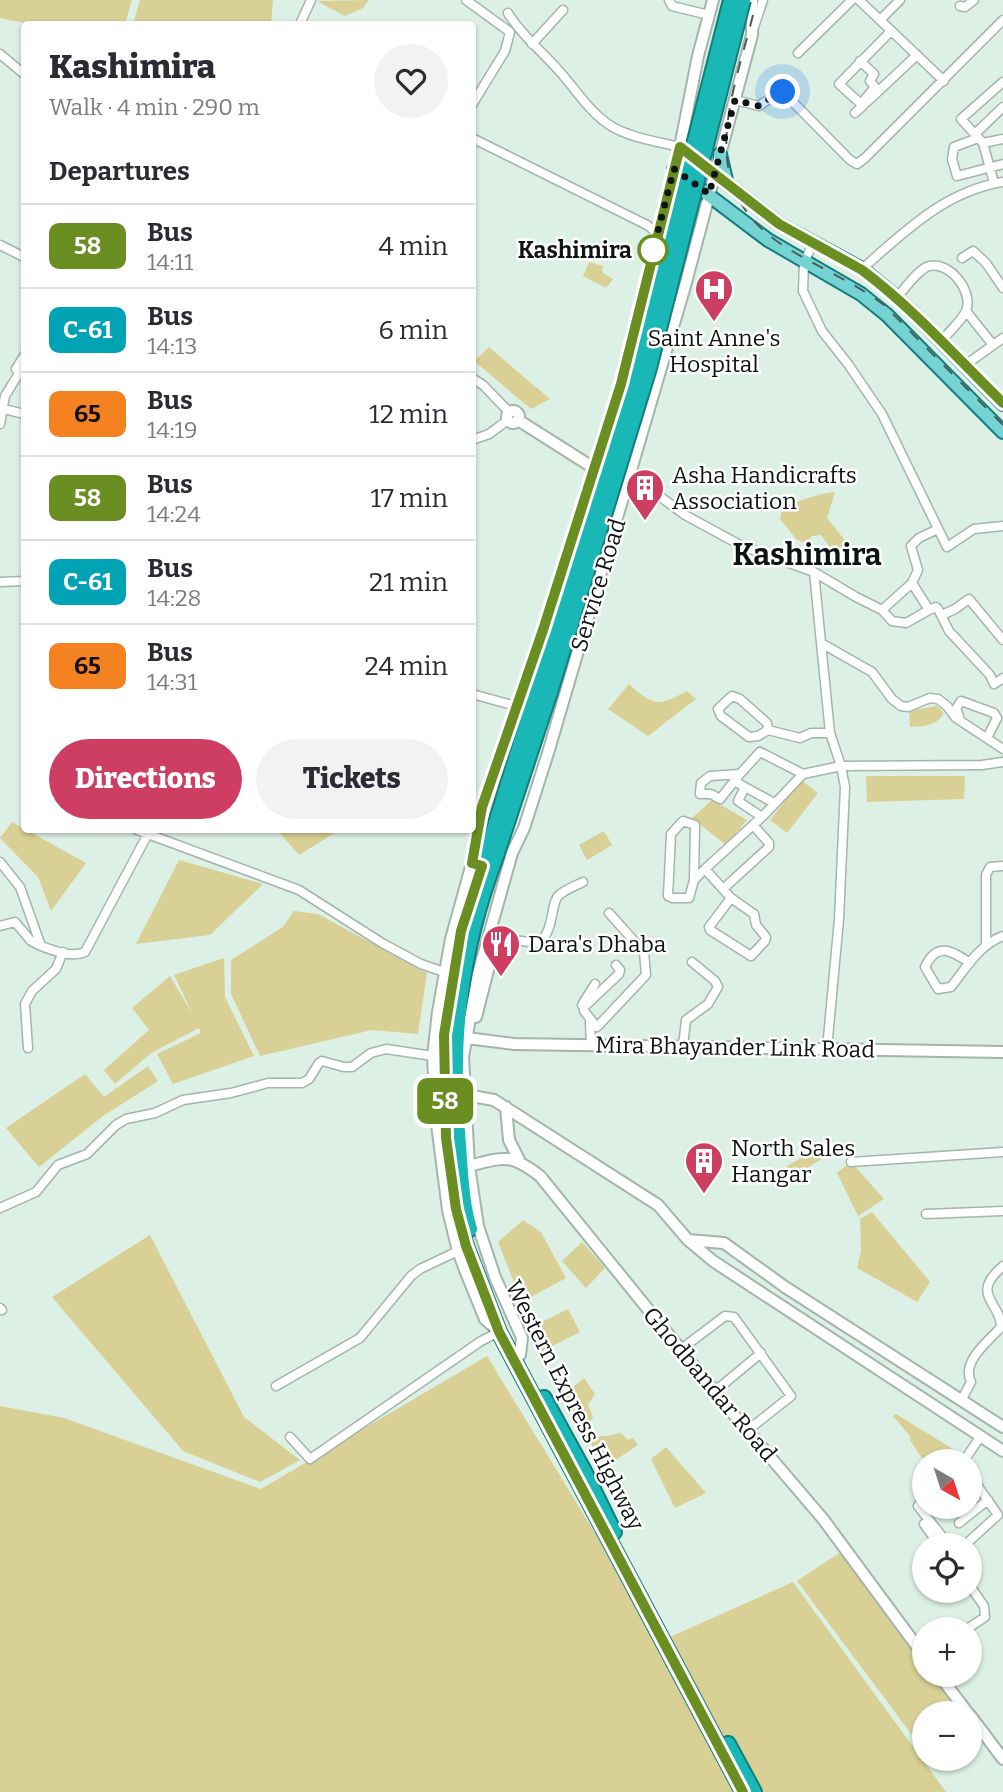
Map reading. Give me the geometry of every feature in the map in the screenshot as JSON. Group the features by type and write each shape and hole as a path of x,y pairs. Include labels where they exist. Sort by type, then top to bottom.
{"highway":[{"name":"Western Express Highway","path":"731,0 638,364 486,860 460,990 454,1094 468,1223 501,1317 530,1381 743,1792"},
{"name":"Western Express Highway","path":"743,0 649,368 550,692 461,931 444,1035 444,1089 446,1138 456,1209 499,1332 584,1471 659,1620 754,1792"}],"main road":[{"path":"680,147 779,224 862,270 897,297 1003,404"},
{"path":"720,153 727,182"},
{"path":"674,169 768,240 861,294 887,315 1003,432"},
{"path":"768,240 779,224"},
{"path":"786,252 796,234"},
{"path":"834,277 845,260"}],"street":[{"path":"301,21 311,0"},
{"path":"466,0 510,32 505,51 476,98"},
{"path":"669,0 672,6 709,15"},
{"path":"290,1437 310,1459 481,1340 499,1332 485,1319 458,1251 442,1175 433,1056 444,972 458,908 486,860 477,807 516,706 621,384 680,147 713,0"},
{"name":"Service Road","path":"520,1354 522,1338 495,1277 478,1226 469,1166 463,1057 478,974 492,938 508,867 524,828 548,753 628,484 735,100 752,35 752,0"},
{"path":"752,35 763,0"},
{"path":"798,53 852,0"},
{"path":"859,0 944,81"},
{"path":"880,20 900,0"},
{"path":"960,6 965,7 974,0"},
{"path":"532,44 564,10"},
{"path":"508,13 520,32 561,72 584,102 609,125 652,141 680,147"},
{"path":"735,100 759,106 783,92 857,164 1002,24"},
{"path":"860,61 874,74 870,81 875,87 861,104 839,84 860,61 891,31"},
{"path":"855,113 917,55"},
{"path":"2,58 21,72"},
{"path":"862,270 916,221 962,194 999,182 979,139 962,121 962,116 1003,82"},
{"path":"979,139 1003,107"},
{"path":"962,194 952,159 954,147 979,139 1003,139"},
{"path":"476,140 657,233"},
{"path":"957,176 1003,164"},
{"path":"813,244 804,261 803,291 822,331 882,414 948,547 974,529 1003,526"},
{"path":"0,245 21,256"},
{"path":"962,258 973,251 986,263 1003,288"},
{"path":"897,297 923,270 938,266 953,275 966,291 966,311 993,345"},
{"path":"941,342 966,311"},
{"path":"964,366 1003,338"},
{"path":"0,424 1,405 21,362"},
{"path":"14,376 21,368"},
{"path":"476,375 483,381 483,385"},
{"path":"14,376 21,380"},
{"path":"476,381 512,418 594,469 662,498 685,515 742,547 814,572 882,610 892,621 900,624 914,621 936,607 949,631 990,675 994,684 1003,678"},
{"path":"1,405 21,413"},
{"path":"476,439 489,434 512,418"},
{"path":"882,610 912,583 918,570 911,551 912,543 938,528"},
{"path":"814,572 830,733 845,787 839,919 827,1049"},
{"path":"0,577 21,578"},
{"path":"0,582 21,578"},
{"path":"912,583 929,610"},
{"path":"942,615 969,598 1003,640"},
{"path":"821,643 872,672 892,699 901,706 908,707 930,698 938,699 956,718 988,735 1003,749"},
{"path":"476,695 516,706"},
{"path":"768,730 767,723 740,699 732,696 718,709 720,716 749,737 758,736 768,730 800,738 811,733 830,733"},
{"path":"973,727 956,712 961,701 994,713 997,718 988,735"},
{"path":"774,803 745,787 737,778 757,754 763,752 803,774"},
{"path":"694,880 695,825 683,821 671,834 668,896 687,899 694,880 762,817 803,774 841,766 982,765 1003,762"},
{"path":"745,787 739,802 762,817"},
{"path":"723,889 769,847 769,843 753,825"},
{"path":"0,926 15,922 31,941 41,946 74,955 85,952 149,833"},
{"path":"153,833 299,890 382,943 421,964 444,972"},
{"path":"486,860 508,867"},
{"path":"0,862 20,887 41,946"},
{"path":"986,945 986,875 990,867 1003,866"},
{"path":"705,869 731,898 754,914 756,925 766,937 751,956 710,930 709,927 731,898"},
{"path":"492,938 542,941 559,895 583,882"},
{"path":"593,1045 597,1027 646,975 644,951 608,913"},
{"path":"970,963 944,949 936,953 925,967 938,989 951,988 986,945 1003,936"},
{"path":"27,1048 25,1004 32,991 56,968 63,952"},
{"path":"683,1046 686,1020 708,1004 718,987 715,981 692,962"},
{"path":"597,1027 584,1008 619,974 620,970 616,965"},
{"path":"593,1045 592,1025 581,1009 595,984"},
{"name":"Mira Bhayander Link Road","path":"468,1033 514,1044 1003,1052"},
{"path":"0,1208 36,1192 58,1165 87,1154 116,1125 126,1119 155,1113 183,1100 231,1093 268,1083 302,1083 309,1079 318,1062 322,1061 352,1067 371,1053 386,1049 433,1056"},
{"path":"466,1095 494,1100 658,1205 688,1240 713,1261 1003,1451"},
{"path":"506,1107 509,1140 519,1160"},
{"path":"850,1162 1003,1152"},
{"path":"469,1166 499,1158 519,1160"},
{"name":"Ghodbandar Road","path":"519,1160 540,1176 680,1350 823,1519 912,1640"},
{"path":"926,1214 1003,1211"},
{"path":"688,1240 724,1243 785,1287 1003,1427"},
{"path":"276,1387 353,1344 367,1332 411,1276 458,1251"},
{"path":"961,1401 971,1382 970,1364 1002,1327 988,1293 989,1282 1003,1266"},
{"path":"680,1350 725,1316 734,1317 791,1395 747,1431"},
{"path":"715,1392 761,1353"},
{"path":"972,1449 980,1437"},
{"path":"980,1533 997,1519 997,1511 982,1493"},
{"path":"959,1523 988,1500"},
{"path":"928,1519 939,1533"},
{"path":"924,1524 930,1533"},
{"path":"982,1602 985,1606 985,1617 982,1619"},
{"path":"948,1687 959,1701"},
{"path":"982,1731 1003,1759"}],"shaded area":[{"path":"0,0 132,0 126,21 21,22 0,18"},
{"path":"140,0 273,0 271,21 134,21"},
{"path":"369,0 363,8 345,16 317,1"},
{"path":"589,262 603,266 602,272 613,279 606,288 583,276"},
{"path":"489,347 550,399 531,409 476,363 476,359"},
{"path":"835,492 827,518 847,543 836,551 832,550 821,535 812,536 806,543 797,540 780,519 783,506"},
{"path":"629,684 644,697 656,702 669,700 687,691 696,699 648,736 608,709"},
{"path":"937,706 944,713 938,721 910,727 909,711"},
{"path":"866,776 965,776 964,799 867,802"},
{"path":"801,780 818,793 787,833 770,820"},
{"path":"712,800 747,820 726,845 692,818"},
{"path":"12,822 21,827 21,833 32,833 86,863 51,911 38,877 0,838"},
{"path":"604,831 612,845 587,860 579,845"},
{"path":"280,833 335,833 299,855"},
{"path":"179,860 263,884 210,935 136,944"},
{"path":"294,911 318,914 427,973 418,1034 372,1030 260,1056 231,994 231,960 283,927"},
{"path":"224,958 225,997 254,1056 173,1084 157,1054 201,1033 199,1028 151,1053 115,1084 104,1070 149,1030 132,1008 170,976 193,1015 174,975"},
{"path":"148,1066 158,1081 103,1116 39,1167 6,1128 85,1074 104,1097"},
{"path":"826,1143 834,1151 784,1183 769,1177"},
{"path":"851,1162 884,1199 858,1216 837,1173"},
{"path":"872,1212 930,1282 917,1302 857,1268 861,1251 860,1219"},
{"path":"523,1220 541,1232 566,1278 522,1302 498,1242"},
{"path":"150,1235 244,1417 300,1460 260,1482 183,1451 52,1297"},
{"path":"582,1242 605,1268 586,1288 562,1261"},
{"path":"568,1309 580,1332 541,1352 528,1329"},
{"path":"487,1356 661,1641 793,1582 912,1745 912,1771 931,1771 946,1792 0,1792 0,1406 64,1418 261,1489"},
{"path":"584,1378 595,1394 588,1405 593,1417 589,1423 581,1423 562,1397"},
{"path":"896,1414 953,1449 916,1449 910,1436 893,1416"},
{"path":"621,1433 628,1440 633,1438 638,1445 605,1467 587,1437"},
{"path":"666,1447 706,1493 675,1508 651,1459"},
{"path":"842,1551 912,1647 912,1687 942,1687 952,1701 912,1701 912,1735 797,1581"}],"railway":[{"path":"753,15 730,107 726,137 728,166 736,193 752,219 778,242 884,305 1003,425"}],"bus line":[{"name":"58","path":"743,1792 499,1332 466,1246 456,1209 446,1138 444,1035 461,931 482,866 472,863 475,842 482,807 606,435 680,147 779,224 862,270 902,300 1003,403"}],"place":[{"name":"Kashimira","path":"653,250"},
{"name":"Saint Anne's Hospital","path":"714,323"},
{"name":"Asha Handicrafts Association","path":"645,522"},
{"name":"Dara's Dhaba","path":"501,978"},
{"name":"North Sales Hangar","path":"704,1195"}],"district":[{"name":"Kashimira","path":"807,555"}],"route":[{"path":"653,250 651,258 674,169 709,194 735,100 759,106 783,92"}]}
